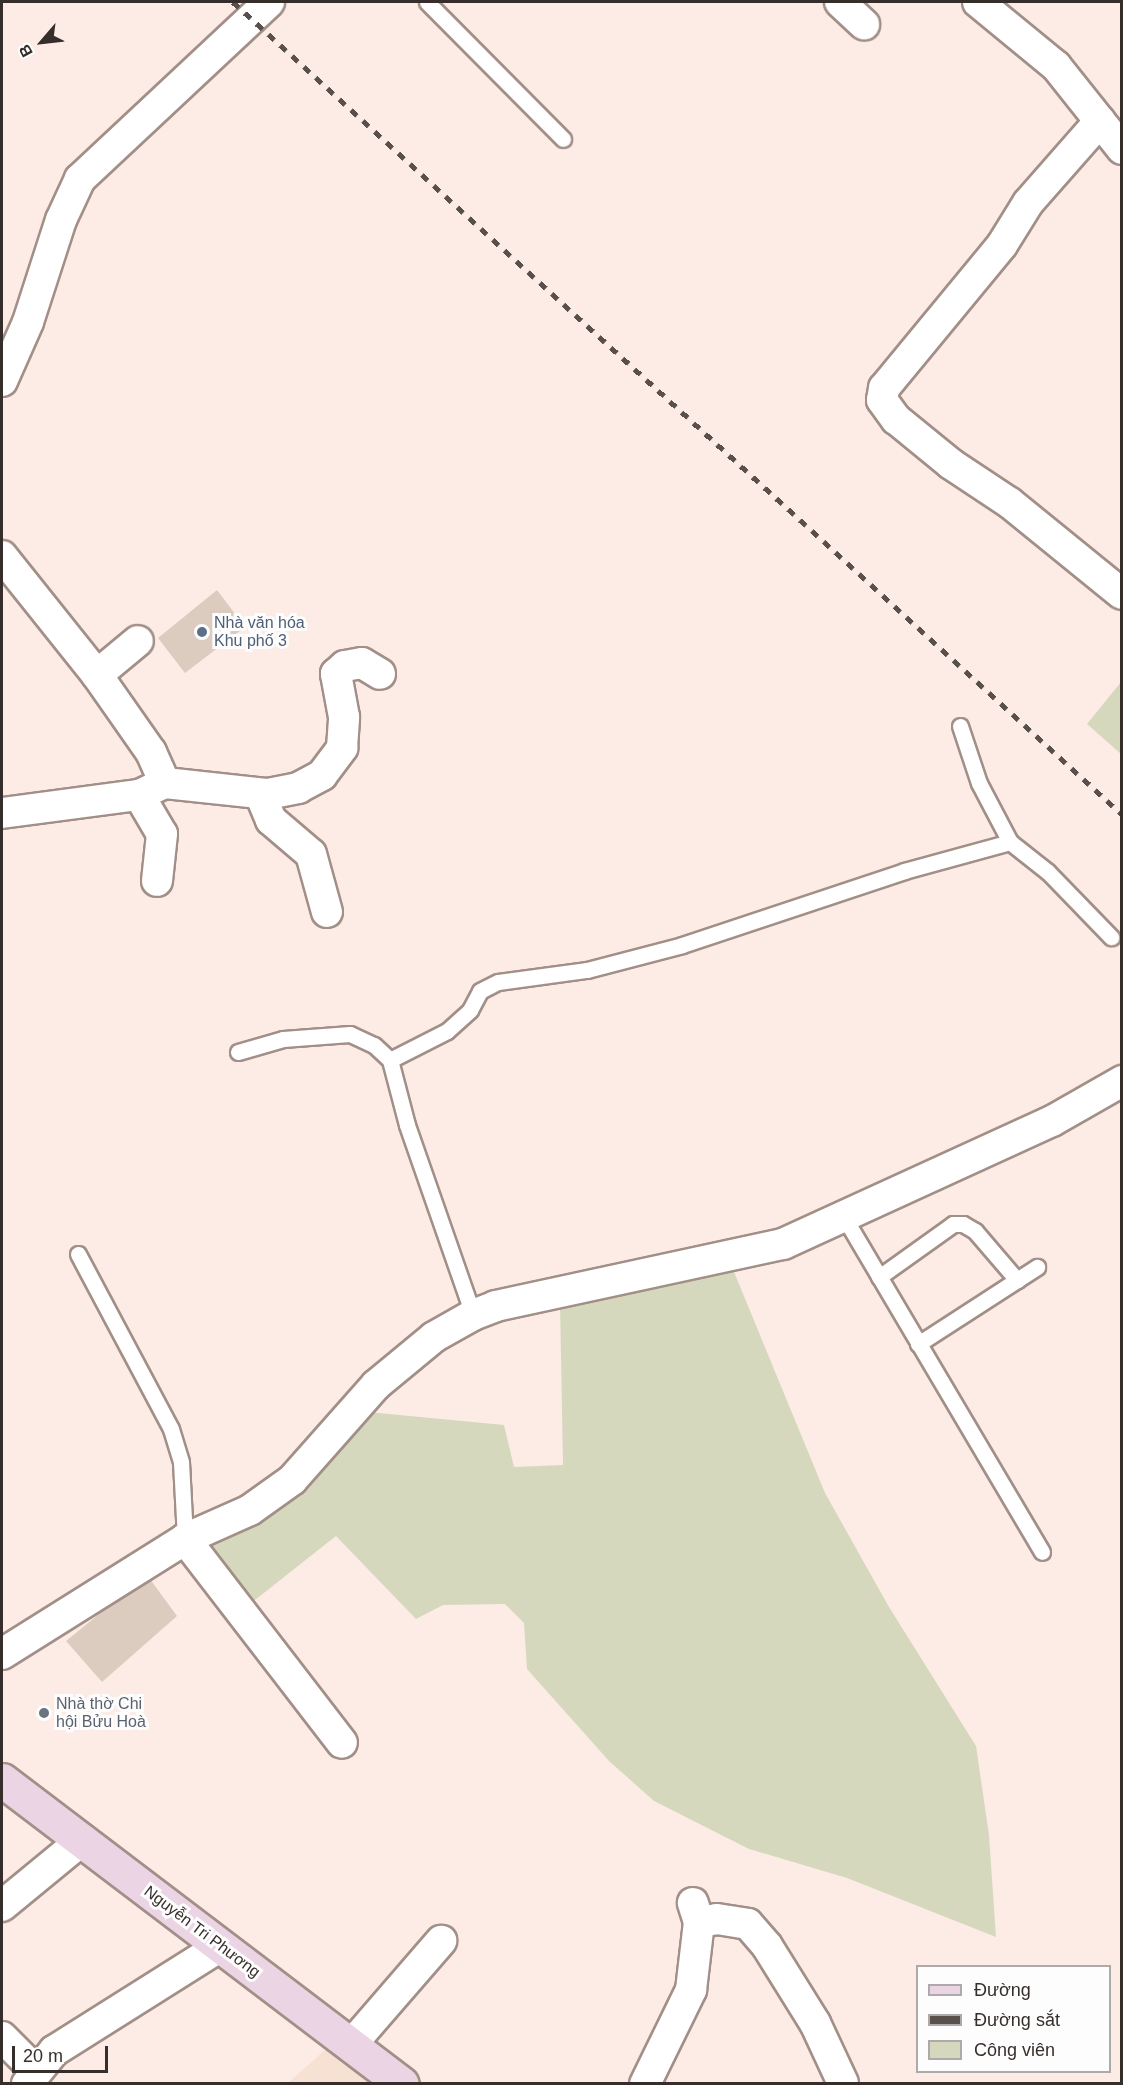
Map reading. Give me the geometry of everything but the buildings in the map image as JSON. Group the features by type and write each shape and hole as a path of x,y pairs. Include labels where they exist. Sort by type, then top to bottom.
{"main road":[{"name":"Nguyễn Tri Phương","path":"2,1780 402,2084"}],"street":[{"path":"2,381 28,322 61,220 80,179 269,2"},
{"path":"840,2 864,24"},
{"path":"978,2 1056,66 1122,149"},
{"path":"1100,122 1028,203 1002,245 884,388 882,400 896,419 951,464 1010,503 1122,594"},
{"path":"2,556 97,675 151,752 152,789 162,834 157,881"},
{"path":"97,675 138,641"},
{"path":"2,813 152,789 260,794 298,788 322,775 342,748 344,717 336,674 345,666 362,663 380,674"},
{"path":"260,794 271,820 311,854 327,912"},
{"path":"2,1654 185,1539 250,1510 292,1480 376,1385 434,1337 473,1315 496,1306 783,1244 1052,1121 1122,1081"},
{"path":"185,1539 342,1743"},
{"path":"2,1906 82,1840"},
{"path":"645,2084 691,1990 696,1912 717,1919 748,1924 767,1946 815,2023 843,2083"},
{"path":"351,2045 441,1941"},
{"path":"5,2046 31,2077 54,2051 221,1946"}],"lane":[{"path":"427,2 563,139"},
{"path":"960,726 979,783 1010,842 1048,872 1112,937"},
{"path":"390,1059 447,1031 470,1010 480,992 498,982 587,970 682,945 904,871 1010,842"},
{"path":"238,1052 283,1039 350,1034 374,1045 390,1059 407,1125 473,1315"},
{"path":"844,1217 1042,1552"},
{"path":"879,1277 953,1224 975,1231 1017,1280"},
{"path":"78,1254 171,1429 181,1462 185,1539"},
{"path":"918,1344 1037,1267"}],"shaded area":[{"path":"326,2049 372,2083 287,2084"}],"green space":[{"path":"1121,682 1121,754 1087,724"},
{"path":"732,1267 825,1493 889,1607 976,1746 989,1835 996,1937 847,1878 749,1849 654,1801 609,1761 527,1669 524,1623 505,1604 443,1605 416,1619 336,1536 250,1604 203,1543 368,1412 504,1425 514,1467 563,1465 560,1303"}],"railway":[{"path":"233,2 1122,814"}],"place":[{"name":"Nhà văn hóa Khu phố 3","path":"202,632"},
{"name":"Nhà thờ Chi hội Bửu Hoà","path":"44,1713"}]}
